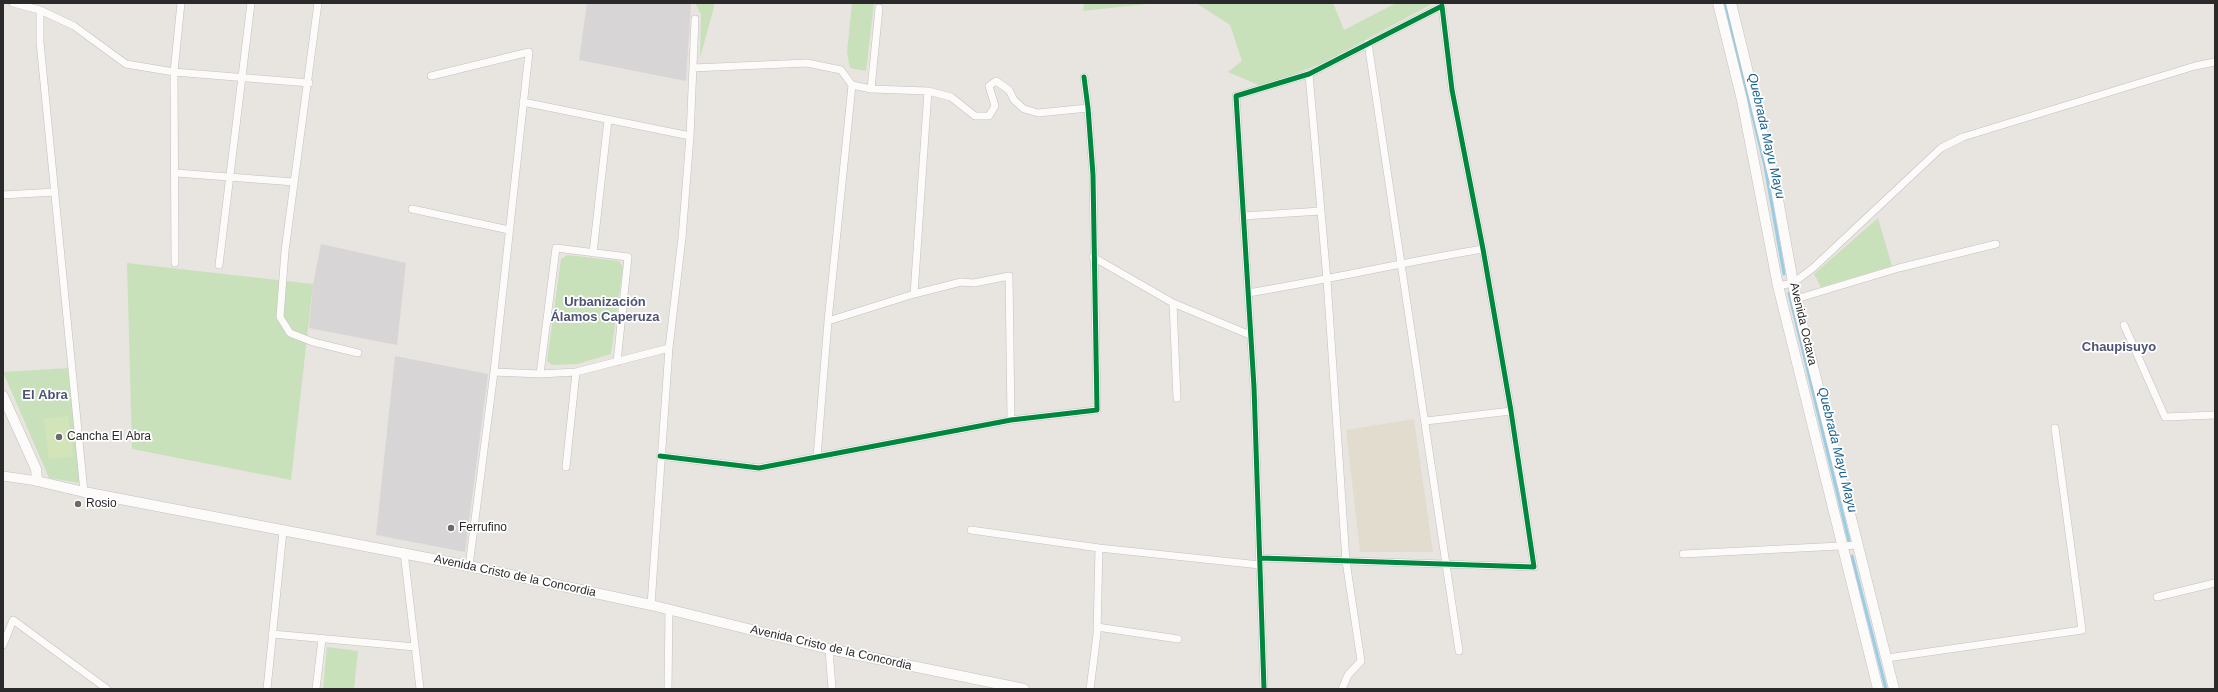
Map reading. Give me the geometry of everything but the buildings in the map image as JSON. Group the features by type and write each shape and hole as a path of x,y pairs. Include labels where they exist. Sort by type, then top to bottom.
{"main road":[{"name":"Avenida Octava","path":"1718,3 1742,100 1778,286 1844,546 1878,689"},
{"name":"Avenida Octava","path":"1731,3 1773,176 1796,299 1894,689"},
{"path":"3,396 36,469 37,481"},
{"name":"Avenida Cristo de la Concordia","path":"37,481 84,492 283,531 404,552 670,609 829,649 1024,689"}],"street":[{"path":"13,3 40,10 74,26 126,64 174,72 241,76 309,83"},
{"path":"175,263 176,173 174,72 181,3"},
{"path":"219,265 251,3"},
{"path":"318,3 309,83 285,251 280,317 290,333 313,342 358,353"},
{"path":"971,530 1099,548 1260,562 1346,561 1534,567 1511,411 1483,249 1452,90 1442,6 1309,74 1236,96 1250,334 1260,562 1264,689"},
{"path":"871,89 879,8"},
{"path":"40,10 40,42 84,492"},
{"path":"651,605 660,456 669,348 682,238 690,136 696,20"},
{"path":"1368,43 1426,421 1445,563 1459,651"},
{"path":"431,76 529,52 494,372 469,566"},
{"path":"1778,286 1793,283 1813,268 1941,148 1970,135 2188,68 2215,62"},
{"path":"693,68 807,63 841,70 852,85 871,89 928,91 951,97 975,116 989,116 994,106 989,86 996,81 1009,90 1014,100 1024,109 1038,113 1088,108"},
{"path":"1309,74 1327,280 1346,561 1361,661 1348,675 1342,689"},
{"path":"660,456 759,468 1011,420 1097,410 1093,175 1084,77"},
{"path":"817,457 828,321 852,85"},
{"path":"914,294 928,91"},
{"path":"523,102 690,136"},
{"path":"593,253 608,120"},
{"path":"176,173 294,182"},
{"path":"3,195 54,192"},
{"path":"412,209 509,230"},
{"path":"1243,216 1321,211"},
{"path":"1796,299 1899,268 1996,244"},
{"path":"540,374 556,248 628,257 617,362"},
{"path":"1248,293 1327,280 1402,262 1483,249"},
{"path":"1094,257 1173,303 1250,334"},
{"path":"828,321 914,294 961,282 974,283 1009,276 1011,420"},
{"path":"1173,303 1177,398"},
{"path":"2124,325 2165,418 2215,415"},
{"path":"494,372 540,374 576,372 669,348"},
{"path":"566,467 576,372"},
{"path":"1426,421 1511,411"},
{"path":"1887,658 2082,630 2055,428"},
{"name":"Avenida Cristo de la Concordia","path":"3,476 37,481"},
{"path":"267,689 283,531"},
{"path":"1683,554 1859,545"},
{"path":"1090,689 1097,627 1099,548"},
{"path":"404,552 420,689"},
{"path":"2157,597 2215,583"},
{"path":"668,689 670,609"},
{"path":"3,646 12,620 107,689"},
{"path":"1097,627 1178,639"},
{"path":"272,634 415,647"},
{"path":"316,689 322,639"},
{"path":"829,649 832,689"}],"shaded area":[{"path":"587,3 691,3 686,81 579,60"},
{"path":"321,244 406,263 397,345 309,328 313,284"},
{"path":"395,356 488,374 465,552 376,535"},
{"path":"1414,419 1433,552 1360,552 1346,430"}],"green space":[{"path":"695,3 714,3 700,58 701,14"},
{"path":"852,3 874,3 866,71 850,68 847,52"},
{"path":"1084,3 1156,3 1083,11"},
{"path":"1196,3 1333,3 1344,30 1396,3 1434,3 1324,62 1263,87 1228,72 1242,61 1230,25"},
{"path":"1878,218 1892,266 1821,287 1814,274"},
{"path":"568,255 619,261 623,267 611,354 577,364 552,365 547,361 561,259"},
{"path":"127,263 313,284 291,480 132,449"},
{"path":"68,368 80,483 49,478 3,372"},
{"name":"Cancha El Abra","path":"68,416 73,456 49,459 44,419"},
{"path":"327,647 358,651 354,689 323,689"}],"waterway":[{"name":"Quebrada Mayu Mayu","path":"1725,3 1765,166 1784,274"},
{"name":"Quebrada Mayu Mayu","path":"1789,293 1849,541"},
{"name":"Quebrada Mayu Mayu","path":"1852,556 1886,689"}],"cycle path":[{"path":"1260,558 1534,567 1511,411 1483,249 1452,90 1442,6 1309,74 1236,96 1254,387 1264,689"},
{"path":"660,456 759,468 1011,420 1097,410 1093,175 1084,77"}],"place":[{"name":"Cancha El Abra","path":"59,437"},
{"name":"Rosio","path":"78,504"},
{"name":"Ferrufino","path":"451,528"}],"district":[{"name":"Urbanización Álamos Caperuza","path":"605,310"},
{"name":"Chaupisuyo","path":"2119,347"},
{"name":"El Abra","path":"45,395"}]}
